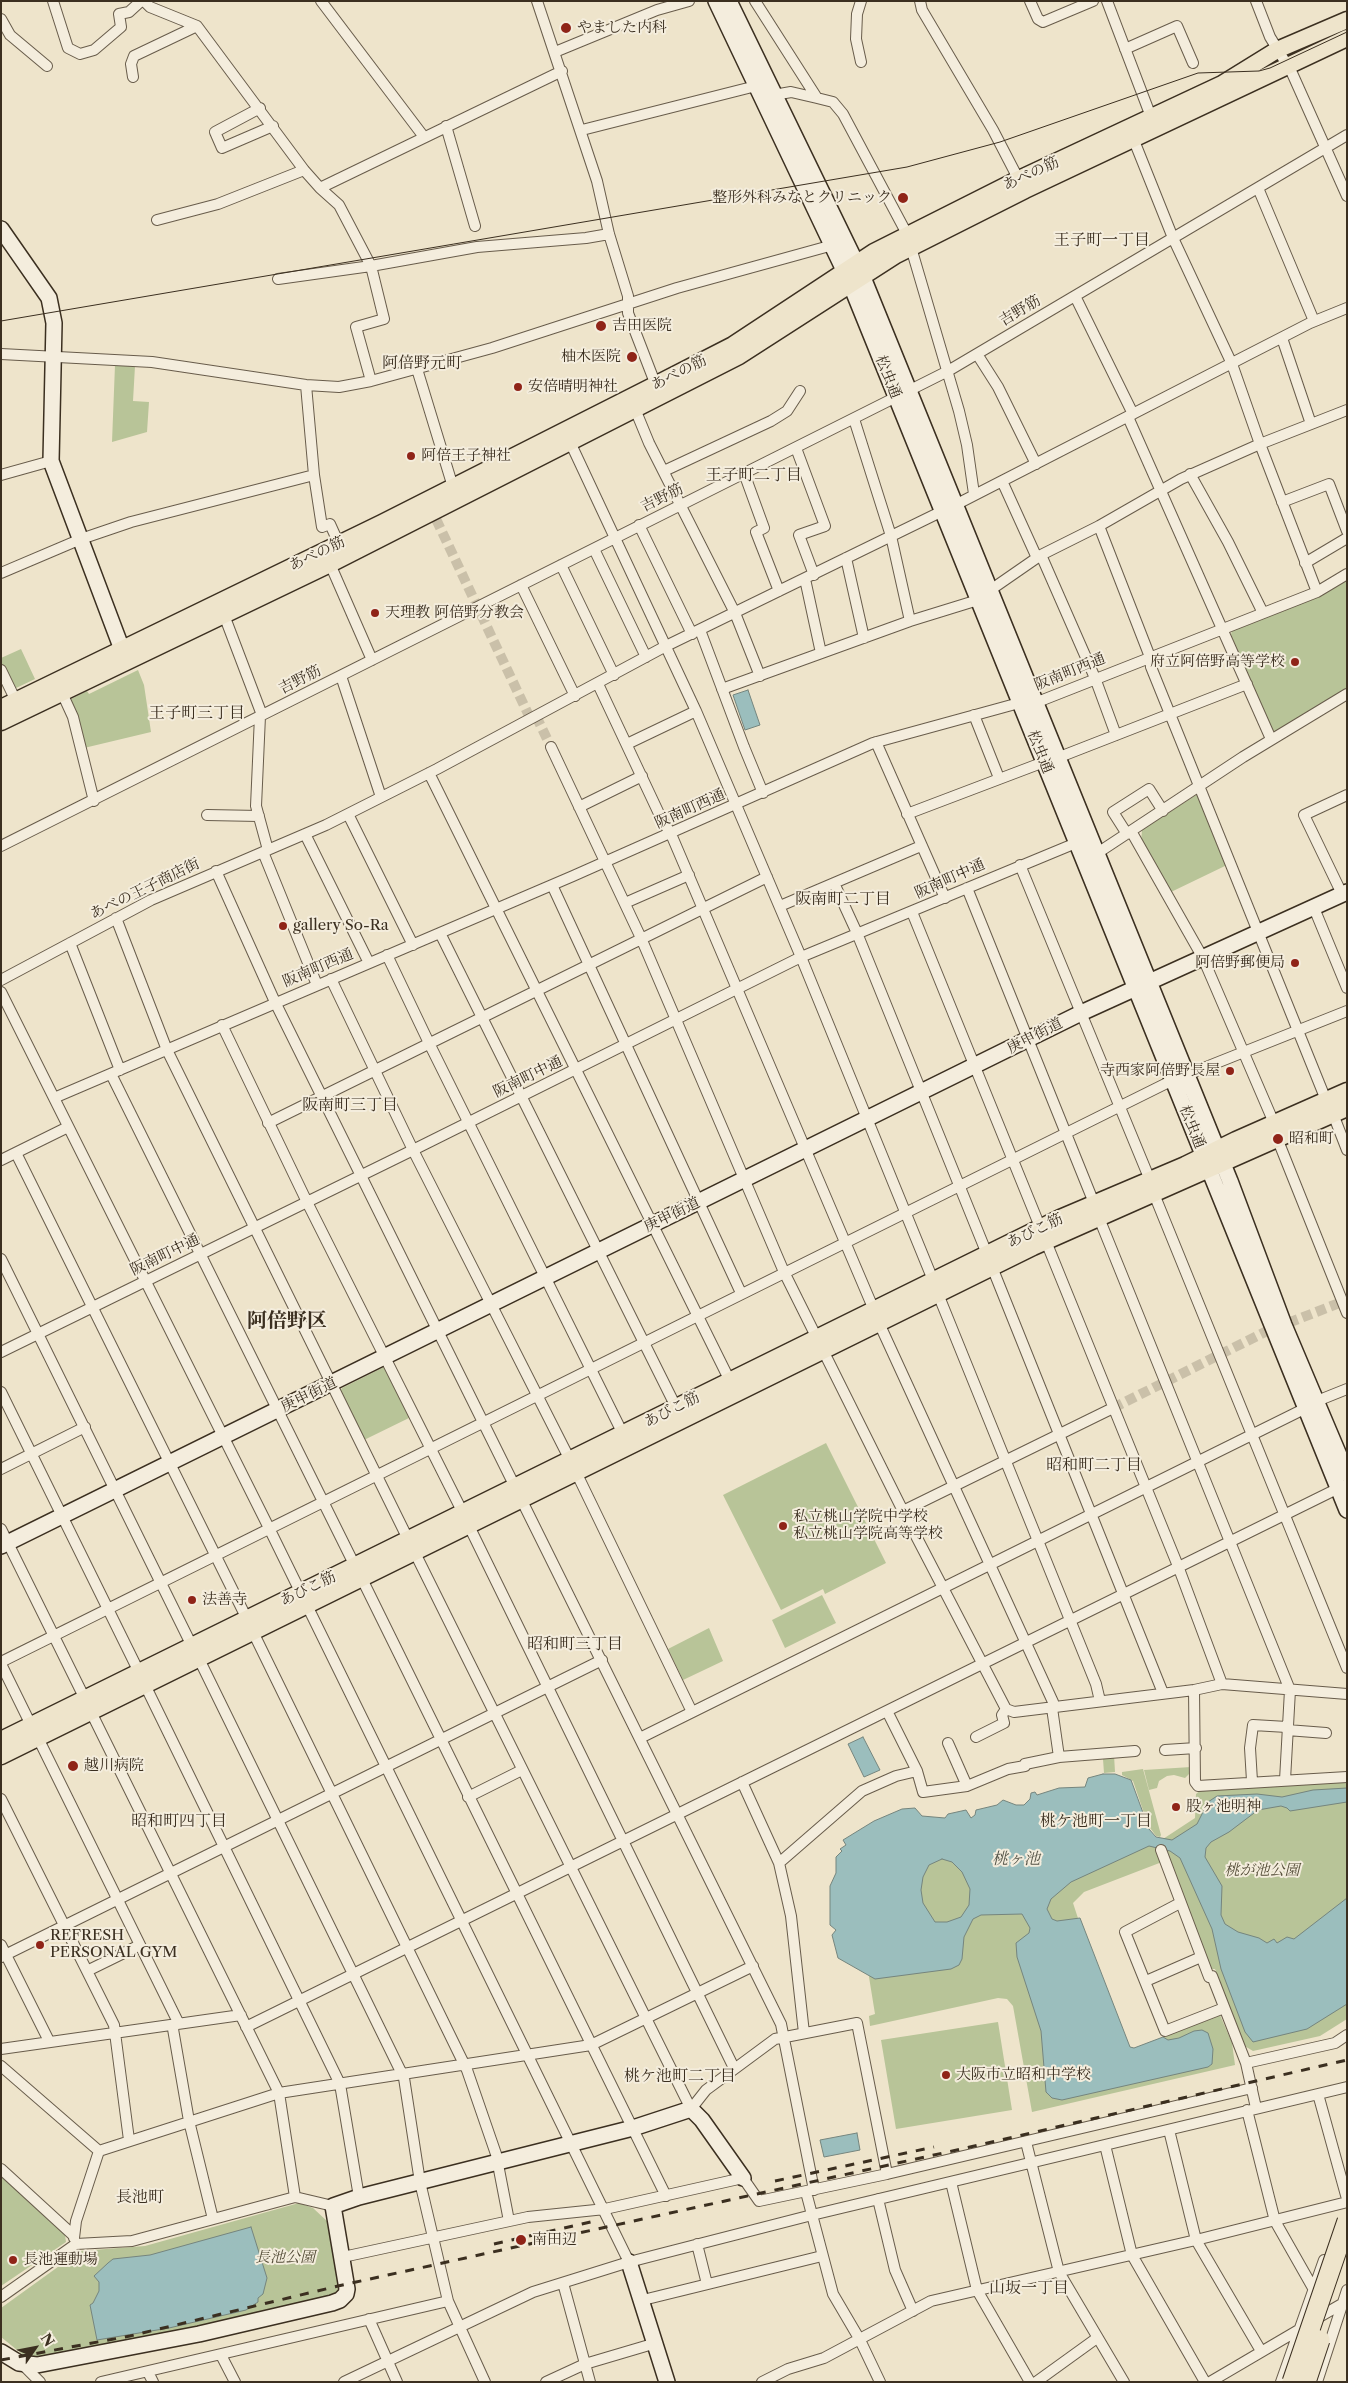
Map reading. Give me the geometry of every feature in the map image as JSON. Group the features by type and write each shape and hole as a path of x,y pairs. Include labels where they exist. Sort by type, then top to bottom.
{"highway":[{"path":"1292,2382 1347,2221"},
{"path":"1306,2382 1347,2261"}],"main road":[{"name":"あべの筋","path":"1154,123 1277,50 1347,20"},
{"name":"あべの筋","path":"1,722 62,692 124,655 339,544 432,510 453,487 658,390 909,241 1131,133 1288,66 1347,38"},
{"name":"あべの筋","path":"1,708 224,614 330,564 432,510 635,409 658,390"},
{"name":"あびこ筋","path":"1,1756 35,1731 466,1520 573,1465 989,1260 1275,1130 1335,1107 1347,1091"},
{"name":"あびこ筋","path":"573,1465 623,1434 730,1380 819,1344"},
{"name":"あびこ筋","path":"1,1740 35,1731"}],"street":[{"path":"53,1 68,48 80,54 94,50 121,27 118,14 129,12 142,1 150,7 197,26 260,108 304,170 339,205 371,266 384,319 356,326 371,381"},
{"path":"321,1 424,138"},
{"path":"537,1 582,130 609,234 628,296 628,313 658,390"},
{"path":"555,52 656,6 689,1"},
{"name":"松虫通","path":"716,1 833,245 853,273"},
{"name":"松虫通","path":"729,1 774,95 853,273 1050,760 1096,854 1143,984 1180,1078 1284,1325 1342,1486 1347,1510"},
{"path":"755,1 817,98"},
{"path":"861,1 857,14 856,40 861,62"},
{"path":"920,1 922,10 998,138 1022,185"},
{"path":"1030,1 1038,19 1043,22 1093,1"},
{"path":"1107,1 1154,123"},
{"path":"1256,1 1270,37 1288,66 1347,196"},
{"path":"1,18 6,36 47,66"},
{"path":"133,77 131,64 134,56 197,26"},
{"path":"1125,49 1177,26 1193,63"},
{"path":"320,188 562,71"},
{"path":"582,130 756,86"},
{"path":"774,95 791,92 833,102 843,114 909,241 948,371 967,445 974,494"},
{"path":"260,108 215,132 222,148 273,126"},
{"path":"446,126 475,226"},
{"path":"1131,133 1173,238 1232,364 1260,444 1317,592"},
{"name":"吉野筋","path":"1,846 948,371 1347,135"},
{"path":"157,220 218,204 304,170"},
{"path":"1258,188 1314,321"},
{"path":"1,229 50,298 54,323 51,461 124,655"},
{"path":"278,279 371,266 476,247 609,234"},
{"path":"1,354 152,362 306,385 339,387 371,381 504,344 628,304 833,245"},
{"path":"1075,296 1131,416 1271,740"},
{"name":"あべの王子商店街","path":"2,979 116,918 216,871 348,814 598,684 666,646 1036,464 1314,321 1347,308"},
{"path":"1282,338 1311,424"},
{"path":"977,354 998,387 1036,464"},
{"path":"417,369 453,487"},
{"path":"306,385 314,475 322,527 330,524 339,544"},
{"path":"664,472 771,422 787,411 800,391"},
{"path":"635,409 664,472 735,613 760,676"},
{"path":"722,689 984,596 1039,556 1099,526 1190,474 1311,424 1346,414"},
{"path":"854,419 891,536 910,621"},
{"path":"570,442 696,711 780,906 1039,1541 1096,1684 1100,1701"},
{"path":"796,448 824,526 799,535 809,577 821,653"},
{"path":"1,475 51,461"},
{"path":"744,473 764,528 756,532 779,592"},
{"path":"1190,474 1228,542 1263,613"},
{"path":"1,573 81,539 183,508 314,475"},
{"path":"1002,481 1039,556 1094,678 1116,735"},
{"path":"1282,502 1330,484 1347,531"},
{"path":"639,525 696,632 722,689 763,793"},
{"path":"1099,526 1150,657 1151,668 1199,787 1298,1030 1335,1107 1347,1150"},
{"path":"1305,563 1347,538"},
{"path":"594,549 646,657"},
{"path":"846,558 864,638"},
{"path":"330,564 372,660"},
{"path":"561,565 614,675"},
{"name":"阪南町西通","path":"54,1098 671,834 876,742 974,715 1027,703 1317,592 1347,574"},
{"path":"521,585 575,696"},
{"path":"224,614 261,716 256,773 256,806 266,851 317,985"},
{"path":"1,670 16,701"},
{"path":"341,676 381,797"},
{"path":"598,684 662,820 671,834 876,1316 952,1487 991,1565 1053,1702 1052,1708 1059,1757"},
{"path":"907,814 1247,684"},
{"path":"62,692 74,717 94,801"},
{"path":"1096,854 1271,740 1347,694"},
{"path":"627,744 696,711"},
{"path":"974,715 999,778"},
{"path":"876,742 945,898"},
{"path":"551,747 607,861 784,1272 903,1511 1006,1709 1012,1712 1052,1708 1194,1690 1222,1684 1347,1694"},
{"name":"松虫通","path":"1050,760 1076,843 1143,984"},
{"path":"428,773 730,1380"},
{"path":"579,807 642,776"},
{"path":"1163,810 1149,788 1113,812 1129,832 1203,958 1243,1051 1347,1313"},
{"path":"1344,893 1304,815 1347,795"},
{"path":"348,814 413,945"},
{"path":"207,815 259,816"},
{"path":"305,834 369,963"},
{"name":"阪南町中通","path":"1,1352 522,1097 801,957 1076,843"},
{"path":"780,906 921,846"},
{"path":"1020,865 1347,1668"},
{"path":"216,871 275,1002 781,2024 810,2191 812,2214 822,2256 833,2294 860,2340 880,2382"},
{"path":"625,903 689,875"},
{"path":"268,1123 767,877"},
{"path":"834,883 857,933 922,1093 1163,1693"},
{"path":"552,885 741,1293"},
{"path":"966,888 1290,1690 1286,1780"},
{"name":"庚申街道","path":"3,1539 62,1517 1081,1013 1344,893"},
{"path":"1314,908 1347,988"},
{"path":"912,912 1144,1488 1178,1566 1222,1684"},
{"path":"116,918 167,1050 645,2019 691,2108 702,2120 759,2201 887,2174 1252,2088"},
{"path":"440,933 676,1407"},
{"path":"70,943 115,1072 201,1254 666,2196"},
{"path":"388,955 468,1123 623,1434"},
{"path":"331,979 414,1150 573,1465 692,1712"},
{"path":"1,992 224,1437 605,2210 629,2262 643,2300 667,2382"},
{"path":"213,2219 190,2121 173,2029 177,2020 1,1663 482,1421 1066,1133 1180,1078 1243,1051 1347,1011"},
{"path":"222,1025 268,1123 466,1520 734,2068"},
{"path":"1,1160 68,1127"},
{"path":"16,1153 216,1555 331,1794 465,2065 498,2162 509,2221"},
{"path":"1,1259 402,2074 420,2182 448,2301 485,2382"},
{"path":"640,1738 1347,1389"},
{"path":"1,1392 340,2084 359,2197"},
{"name":"松虫通","path":"1312,1405 1347,1474"},
{"path":"903,1511 1113,1408"},
{"path":"1,1469 84,1427"},
{"path":"246,2027 1342,1486"},
{"path":"3,1539 54,1635 279,2093 295,2197"},
{"path":"49,2040 3,1952 65,1926 602,1660"},
{"path":"1194,1690 1195,1782 1198,1786 1252,1781 1347,1777"},
{"path":"976,1737 1004,1724 1002,1715 1006,1709"},
{"path":"887,1710 917,1771 923,1792 967,1786 1008,1769 1059,1757 1135,1751"},
{"path":"1252,1781 1250,1748 1253,1725 1326,1733"},
{"path":"948,1742 967,1786"},
{"path":"1165,1750 1196,1748"},
{"path":"468,1797 522,1770"},
{"path":"779,1863 862,1791 896,1776 917,1771"},
{"path":"742,1782 779,1863 791,1916 804,2033"},
{"path":"1,1799 114,2025 129,2140"},
{"path":"1161,1850 1201,1957 1209,1977 1212,1976 1246,2063 1252,2088 1252,2109 1274,2221 1313,2288"},
{"path":"1180,1903 1125,1932 1165,2031 1224,2008"},
{"path":"87,1971 140,1945"},
{"path":"1146,1981 1201,1957"},
{"path":"99,2151 279,2093 591,2045 753,1966"},
{"path":"1,2049 49,2040 241,2015"},
{"path":"1,2169 74,2240 132,2241 295,2197 333,2206 359,2197 632,2128 691,2108 706,2090 775,2039 857,2023 887,2174"},
{"path":"1246,2063 1335,2043 1347,2035"},
{"path":"1,2066 99,2151"},
{"path":"344,2382 533,2292 629,2262 812,2214 1031,2164 1347,2087"},
{"path":"1281,2382 1313,2288 1347,2202 1318,2094"},
{"path":"1169,2130 1196,2240 1261,2351"},
{"path":"1026,2142 1059,2272 1124,2382"},
{"path":"1105,2145 1132,2255 1205,2382"},
{"path":"1,2297 74,2240 99,2151"},
{"path":"343,2257 546,2214 605,2210 743,2178"},
{"path":"951,2182 977,2290 1030,2382"},
{"path":"878,2199 895,2270 913,2311"},
{"path":"762,2382 788,2369 824,2358 931,2301 1196,2240 1347,2202"},
{"path":"22,2364 37,2365 180,2338 340,2300 346,2294 343,2257 333,2206"},
{"path":"697,2244 707,2284"},
{"path":"643,2300 822,2256"},
{"path":"563,2283 590,2382"},
{"path":"1317,2382 1347,2290"},
{"path":"101,2382 151,2377 221,2355 448,2301"},
{"path":"1217,2380 1261,2351 1344,2303"},
{"path":"369,2319 397,2382"},
{"path":"1036,2382 1097,2338"},
{"path":"546,2382 585,2364 656,2343"},
{"path":"1,2352 22,2364 40,2382"},
{"path":"221,2355 235,2382"}],"green space":[{"path":"115,365 135,366 133,401 149,402 147,432 112,442"},
{"name":"府立阿倍野高等学校","path":"1347,580 1347,689 1278,732 1273,731 1231,635 1232,630 1317,597"},
{"path":"21,649 35,679 14,689 1,664 1,658"},
{"path":"138,670 144,685 151,732 84,748 71,699 87,691 89,694"},
{"path":"1196,795 1199,796 1227,865 1171,892 1141,842 1142,830"},
{"path":"384,1367 411,1417 364,1440 340,1392 342,1388"},
{"path":"826,1443 886,1563 825,1594 823,1589 781,1610 723,1495"},
{"path":"822,1595 836,1623 785,1648 772,1620"},
{"path":"709,1628 723,1661 683,1680 668,1649"},
{"path":"1114,1755 1115,1772 1104,1773 1103,1759"},
{"path":"1191,1767 1190,1773 1185,1778 1174,1775 1167,1776 1159,1781 1157,1788 1149,1790 1144,1770"},
{"path":"1143,1769 1160,1837 1156,1836 1148,1825 1133,1781 1122,1775 1122,1772"},
{"name":"桃が池公園","path":"1347,1781 1347,2019 1320,2036 1253,2051 1243,2045 1215,1969 1208,1969 1162,1862 1084,1892 1073,1903 1094,1967 1129,2047 1134,2049 1220,2015 1232,2043 1235,2065 1032,2112 1013,2006 1007,1999 998,1998 870,2026 869,2016 875,2014 869,1977 876,1949 928,1848 1163,1839 1195,1818 1196,1794 1201,1790"},
{"name":"大阪市立昭和中学校","path":"998,2022 1012,2110 896,2129 881,2040"},
{"path":"1,2176 65,2235 66,2242 1,2286"},
{"name":"長池公園","path":"299,2203 313,2208 328,2222 338,2276 338,2291 334,2297 122,2344 35,2358 27,2358 1,2337 1,2308 80,2251 145,2246"}],"water":[{"path":"748,690 760,725 745,730 733,695"},
{"path":"863,1737 880,1770 864,1777 848,1744"},
{"name":"桃ヶ池","path":"1103,1774 1115,1774 1131,1780 1149,1829 1156,1837 1172,1840 1197,1824 1208,1802 1217,1796 1257,1794 1282,1797 1313,1790 1347,1788 1347,1802 1290,1811 1281,1806 1258,1810 1229,1832 1211,1842 1206,1848 1205,1857 1222,1886 1221,1915 1225,1924 1238,1932 1259,1938 1267,1943 1274,1939 1277,1943 1287,1937 1294,1939 1347,1898 1347,2004 1307,2029 1253,2042 1245,2032 1221,1969 1212,1929 1180,1858 1170,1851 1149,1846 1071,1882 1051,1899 1047,1909 1052,1919 1057,1921 1080,1918 1130,2047 1134,2048 1163,2037 1168,2040 1179,2038 1194,2031 1202,2030 1208,2033 1213,2049 1212,2064 1208,2067 1062,2100 1052,2098 1046,2092 1041,2031 1017,1957 1016,1943 1029,1933 1030,1928 1022,1914 981,1915 973,1919 964,1937 962,1959 959,1965 951,1969 875,1979 838,1958 832,1935 836,1930 830,1925 830,1886 836,1873 836,1857 842,1851 840,1849 846,1845 843,1840 874,1821 902,1809 915,1808 922,1816 945,1818 948,1814 966,1810 971,1818 975,1815 976,1810 997,1805 1003,1800 1016,1805 1024,1805 1030,1799 1031,1793 1035,1792 1037,1795 1059,1788 1085,1787 1088,1778","holes":["942,1859 952,1862 962,1872 970,1889 969,1905 961,1917 947,1922 935,1922 923,1903 921,1890 923,1877 929,1865"]},
{"path":"857,2133 860,2150 824,2157 820,2140"},
{"path":"251,2227 267,2278 263,2294 258,2298 258,2302 246,2310 169,2328 97,2340 90,2305 99,2291 99,2282 94,2276 113,2259 150,2255"}],"tunnel":[{"path":"436,519 530,718"},
{"path":"536,716 551,747"},
{"path":"1113,1408 1265,1332 1347,1300"}],"tram line":[{"path":"1,321 907,167 1000,142 1198,73 1259,71 1270,68 1347,32"}],"railway":[{"path":"1,2360 130,2336 338,2286 966,2148 1347,2060"},
{"path":"775,2181 934,2147"},
{"path":"494,2244 599,2220"}],"place":[{"name":"やました内科","path":"566,28"},
{"name":"整形外科みなとクリニック","path":"903,198"},
{"name":"吉田医院","path":"601,326"},
{"name":"柚木医院","path":"632,357"},
{"name":"安倍晴明神社","path":"518,387"},
{"name":"阿倍王子神社","path":"411,456"},
{"name":"天理教 阿倍野分教会","path":"375,613"},
{"name":"府立阿倍野高等学校","path":"1295,662"},
{"name":"gallery So-Ra","path":"283,926"},
{"name":"阿倍野郵便局","path":"1295,963"},
{"name":"寺西家阿倍野長屋","path":"1230,1071"},
{"name":"昭和町","path":"1278,1139"},
{"name":"私立桃山学院中学校 私立桃山学院高等学校","path":"783,1526"},
{"name":"法善寺","path":"192,1600"},
{"name":"越川病院","path":"73,1766"},
{"name":"股ヶ池明神","path":"1176,1807"},
{"name":"REFRESH PERSONAL GYM","path":"40,1945"},
{"name":"大阪市立昭和中学校","path":"946,2075"},
{"name":"南田辺","path":"521,2240"},
{"name":"長池運動場","path":"13,2260"}],"district":[{"name":"王子町一丁目","path":"1102,240"},
{"name":"阿倍野元町","path":"422,363"},
{"name":"王子町二丁目","path":"754,475"},
{"name":"王子町三丁目","path":"197,713"},
{"name":"阪南町二丁目","path":"843,899"},
{"name":"阪南町三丁目","path":"350,1105"},
{"name":"阿倍野区","path":"287,1321"},
{"name":"昭和町二丁目","path":"1094,1465"},
{"name":"昭和町三丁目","path":"575,1644"},
{"name":"昭和町四丁目","path":"179,1821"},
{"name":"桃ケ池町一丁目","path":"1096,1821"},
{"name":"桃ケ池町二丁目","path":"680,2076"},
{"name":"長池町","path":"140,2197"},
{"name":"山坂一丁目","path":"1029,2288"}]}
